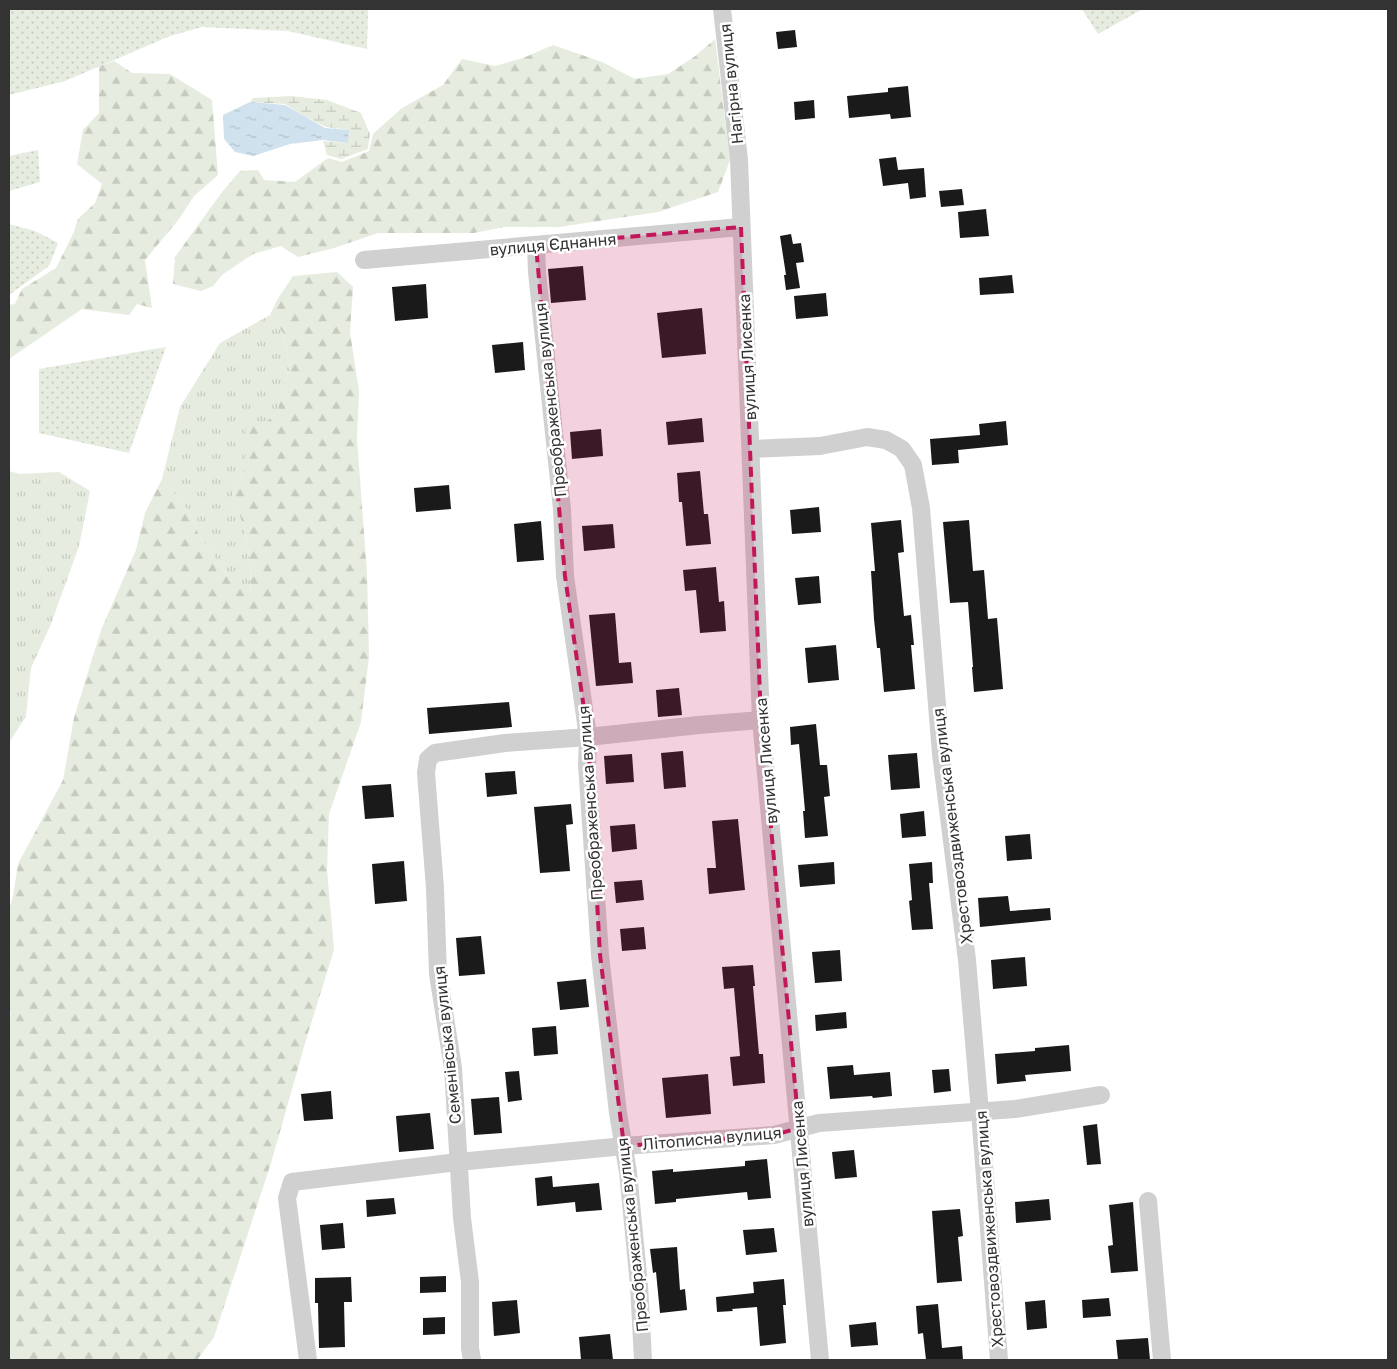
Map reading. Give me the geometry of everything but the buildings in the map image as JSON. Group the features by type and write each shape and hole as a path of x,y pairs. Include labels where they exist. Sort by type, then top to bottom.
{"street":[{"name":"Нагірна вулиця","path":"722,9 739,160"},
{"name":"вулиця Лисенка","path":"739,160 762,720 820,1360"},
{"name":"вулиця Єднання","path":"364,260 741,227"},
{"name":"Преображенська вулиця","path":"536,245 536,272 562,509 566,576 588,737 587,765 600,955 618,1114 628,1172 639,1285 643,1360"},
{"name":"Хрестовоздвиженська вулиця","path":"751,449 820,446 867,437 886,440 902,449 913,466 921,508 941,754 967,960 999,1360"},
{"path":"588,737 762,720"},
{"name":"Семенівська вулиця","path":"472,1360 470,1348 470,1282 462,1218 453,1068 438,974 435,888 426,773 428,759 435,753 505,743 588,737"},
{"name":"Літописна вулиця","path":"308,1360 287,1198 292,1182 458,1162 624,1146 774,1135 819,1123 1015,1109 1101,1095"},
{"path":"1148,1201 1162,1360"}],"highlighted area":[{"path":"741,227 761,720 799,1128 774,1135 624,1146 600,955 588,737 565,576 536,245"}],"green space":[{"path":"9,9 368,9 367,49 288,31 202,27 170,36 65,81 9,95"},
{"path":"1082,9 1143,9 1098,34"},
{"path":"715,39 730,160 718,192 658,212 559,227 504,227 474,233 378,233 334,248 298,257 281,246 253,254 222,275 213,286 201,291 173,284 175,257 222,192 240,171 258,170 264,180 295,182 328,158 342,162 369,151 373,134 402,108 443,85 462,59 495,66 523,58 553,45 602,62 635,79 668,74 694,57"},
{"path":"114,61 132,73 170,74 212,100 218,175 194,196 179,219 145,260 152,308 137,304 129,315 82,309 9,359 9,305 15,304 22,289 56,268 73,234 78,219 95,203 102,184 77,164 83,130 99,113 99,66"},
{"path":"291,96 327,100 361,113 370,134 368,149 341,159 327,155 323,141 348,143 349,130 326,127 285,104 250,102 253,98"},
{"path":"38,150 40,182 9,191 9,156"},
{"path":"9,224 35,231 58,243 49,266 9,295"},
{"path":"337,272 353,287 350,332 359,391 357,439 367,573 369,657 361,722 329,814 327,870 334,950 271,1163 214,1337 197,1360 9,1360 9,1015 11,1014 9,1009 9,910 18,864 63,780 74,718 101,630 136,550 145,513 162,479 188,511 200,537 227,575 250,598 251,564 244,528 233,495 246,464 246,425 262,425 278,412 279,399 290,368 284,334 270,315 277,300 293,276"},
{"path":"270,315 284,334 290,368 279,399 278,412 262,425 246,425 246,464 233,495 244,528 251,564 250,599 227,575 200,537 188,511 162,479 180,407 220,343"},
{"path":"166,347 129,453 39,433 39,369"},
{"path":"9,471 20,474 59,472 90,491 79,546 51,624 31,668 26,716 9,743"}],"water":[{"path":"250,102 285,105 325,128 349,130 348,143 323,140 290,144 253,156 235,152 224,139 223,115"}]}
